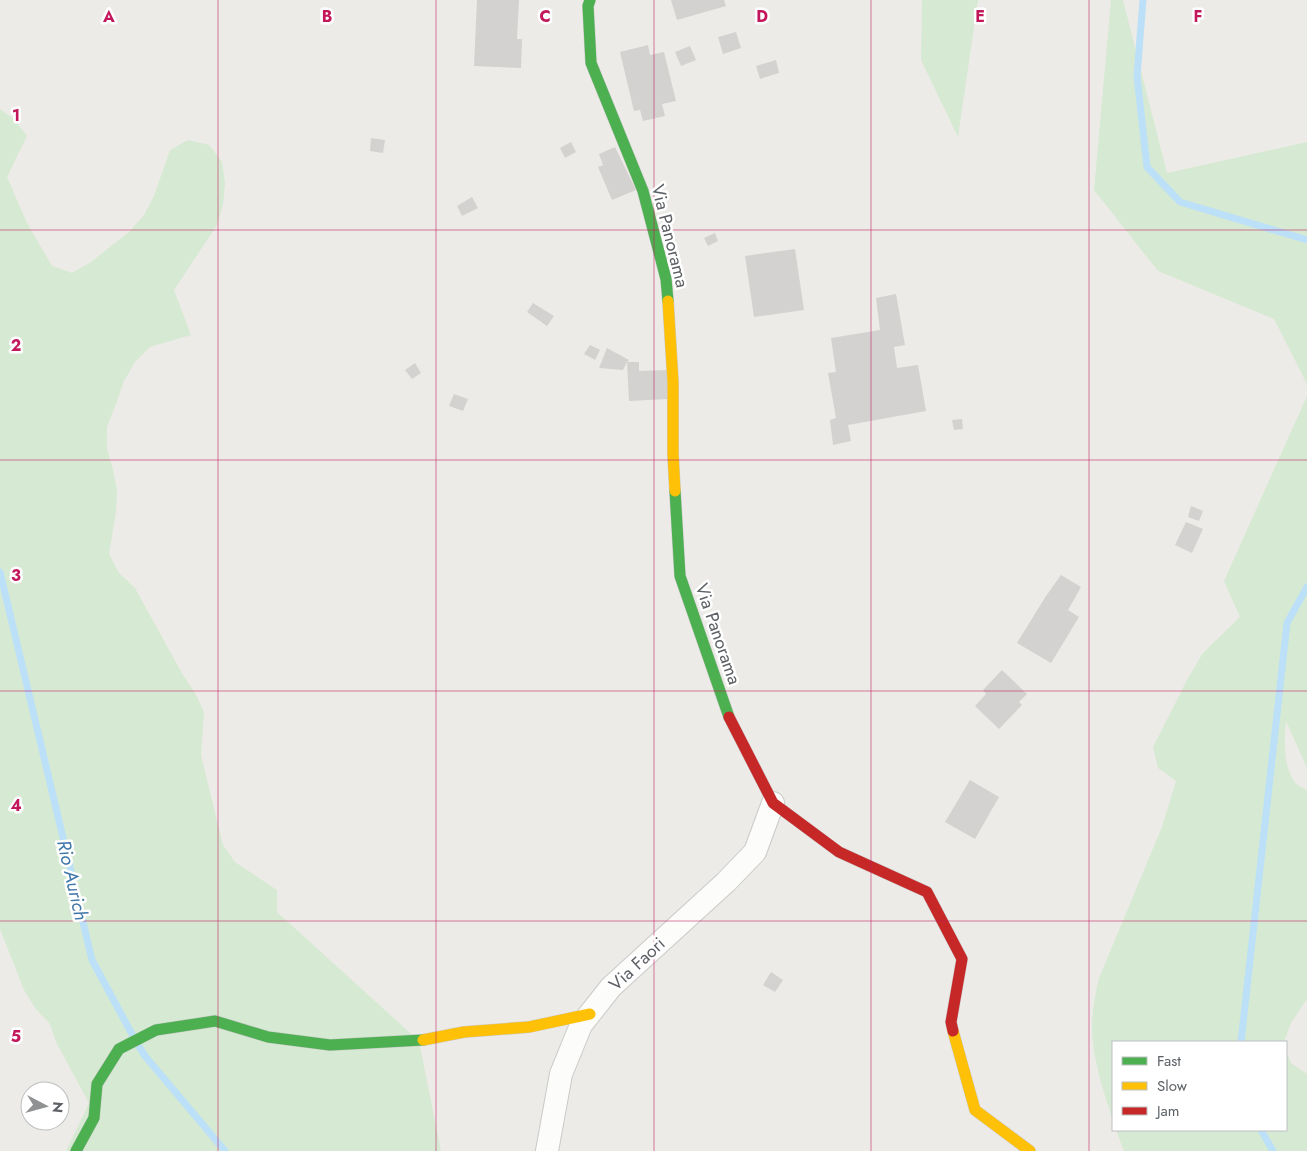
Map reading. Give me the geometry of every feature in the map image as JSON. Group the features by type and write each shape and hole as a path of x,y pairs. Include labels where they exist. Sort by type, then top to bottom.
{"street":[{"name":"Via Panorama","path":"590,0 588,6 591,63 643,191 666,279 673,382 673,454 680,576 729,718 773,803 838,852 926,892 962,958 951,1022 975,1110 1030,1151"},
{"name":"Via Faori","path":"547,1151 561,1074 581,1025 611,987 726,882 755,852 773,803"},
{"path":"76,1151 94,1118 97,1084 119,1049 156,1030 215,1021 268,1037 330,1045 379,1044 419,1041 464,1032 528,1027 590,1014"}],"green space":[{"path":"922,0 978,0 958,137 921,60"},
{"path":"1111,0 1123,0 1167,173 1307,142 1307,384 1274,319 1158,271 1094,190"},
{"path":"0,109 14,119 27,136 7,177 27,223 52,266 72,273 91,262 130,231 144,215 154,196 170,150 188,140 209,145 222,162 225,183 223,204 217,225 174,290 191,335 150,347 135,362 124,381 107,427 107,449 117,491 116,512 109,554 119,573 135,588 204,712 201,755 223,845 235,862 277,890 277,912 419,1041 441,1151 66,1151 89,1103 56,1042 50,1024 35,1008 24,990 0,929"},
{"path":"1307,396 1307,768 1286,721 1285,743 1290,775 1296,784 1307,790 1307,999 1291,1023 1284,1041 1112,1041 1112,1118 1096,1063 1092,1035 1093,1011 1099,978 1162,827 1176,781 1158,768 1153,747 1188,678 1203,653 1240,617 1224,581"},
{"path":"1287,1053 1291,1063 1307,1074 1307,1151 1124,1151 1116,1131 1287,1131"}],"building":[{"path":"477,0 519,0 517,39 522,39 521,68 474,66"},
{"path":"671,0 724,0 726,6 677,20"},
{"path":"736,32 741,48 723,54 718,37"},
{"path":"648,45 650,55 664,52 676,101 662,104 665,116 643,121 640,110 634,111 620,52"},
{"path":"690,46 696,60 681,66 675,52"},
{"path":"776,60 779,73 760,79 756,66"},
{"path":"371,138 385,140 383,153 370,151"},
{"path":"571,142 576,152 565,158 560,148"},
{"path":"615,147 636,190 612,200 598,167 603,165 599,154"},
{"path":"472,197 478,208 462,216 457,206"},
{"path":"715,233 718,241 708,246 704,238"},
{"path":"795,249 804,310 754,317 745,256"},
{"path":"896,294 905,345 894,347 897,368 918,365 926,411 848,425 851,441 833,445 830,420 836,418 828,373 836,372 831,338 880,330 876,298"},
{"path":"533,303 554,316 547,326 527,312"},
{"path":"590,345 600,350 595,360 584,354"},
{"path":"607,348 629,360 623,370 599,368"},
{"path":"627,362 639,362 639,371 667,370 668,399 629,401"},
{"path":"415,363 421,373 412,379 405,370"},
{"path":"454,394 468,399 463,411 449,406"},
{"path":"962,419 963,429 954,430 952,420"},
{"path":"1191,506 1203,511 1199,521 1188,517"},
{"path":"1186,522 1203,529 1192,553 1175,545"},
{"path":"1061,575 1081,587 1068,610 1079,617 1051,663 1017,643"},
{"path":"1002,670 1027,694 1019,702 1022,705 999,729 975,706 986,694 983,690"},
{"path":"970,780 999,797 975,839 945,822"},
{"path":"771,972 783,980 775,992 763,985"}],"waterway":[{"path":"1143,0 1137,76 1147,167 1180,202 1307,240"},
{"name":"Rio Aurich","path":"0,572 92,960 133,1036"},
{"path":"1241,1041 1287,623 1307,587"},
{"name":"Rio Aurich","path":"138,1045 145,1056 225,1151"},
{"path":"1262,1131 1273,1151"}],"traffic: fast":[{"path":"590,0 588,6 591,63 643,191 666,279 668,301"},
{"path":"675,491 680,576 729,717"},
{"path":"76,1151 94,1118 97,1084 119,1049 156,1030 215,1021 268,1037 330,1045 423,1040"}],"traffic: slow":[{"path":"668,301 673,382 675,491"},
{"path":"423,1040 464,1032 529,1027 590,1014"},
{"path":"953,1031 975,1110 1030,1151"}],"traffic: jam":[{"path":"729,717 773,803 839,852 927,892 962,959 951,1022 953,1031"}]}
